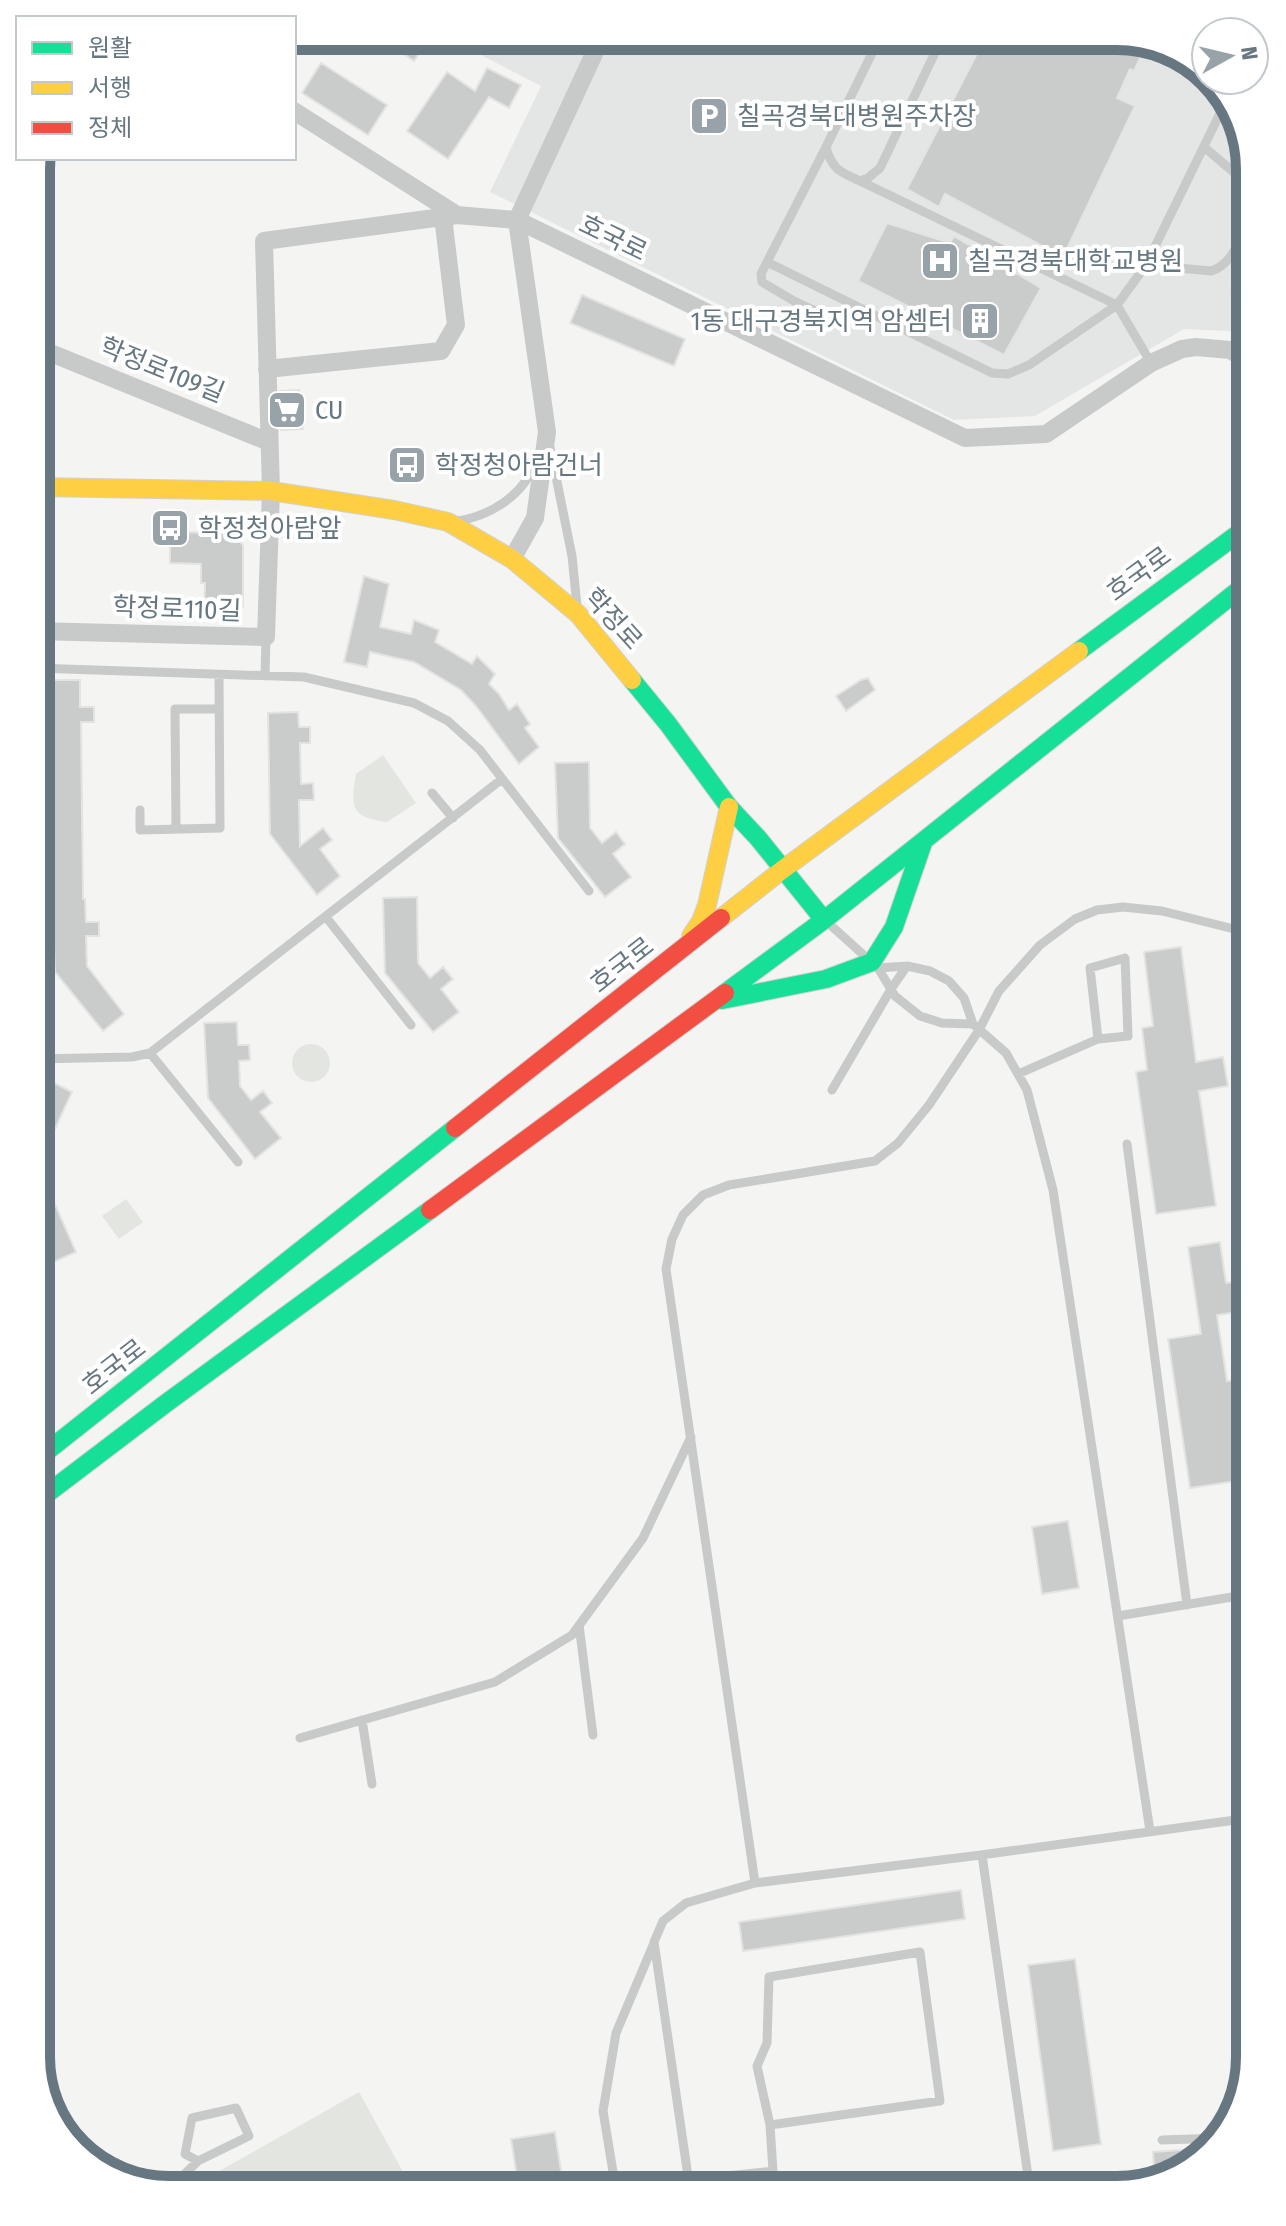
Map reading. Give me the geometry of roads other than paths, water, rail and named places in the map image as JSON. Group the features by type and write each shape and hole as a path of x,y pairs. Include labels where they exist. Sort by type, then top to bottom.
{"main road":[{"name":"학정로","path":"50,487 271,491 394,510 448,522 512,559 578,614 676,734 729,807 824,920"},
{"name":"호국로","path":"50,1449 782,870 1236,535"},
{"path":"50,1491 824,920 1236,592"},
{"path":"667,963 698,928 710,900 729,807"},
{"path":"712,1002 826,979 875,965 894,927 925,840"}],"street":[{"path":"512,559 535,518 547,432 517,220 596,50"},
{"path":"296,112 450,216"},
{"path":"271,491 264,241 450,216 517,220"},
{"path":"267,369 441,351 456,325 450,216"},
{"name":"호국로","path":"517,220 965,438 1046,434 1151,363 1182,349 1196,347 1230,350 1236,354"},
{"name":"학정로109길","path":"50,353 269,442"},
{"name":"학정로110길","path":"50,631 266,637 271,491"}],"lane":[{"path":"822,314 762,282 761,274 874,50"},
{"path":"860,181 880,168 936,50"},
{"path":"767,262 992,373 1008,374 1029,365 1117,305 1146,265 1221,111"},
{"path":"826,147 840,173 1117,305 1151,363"},
{"path":"1204,147 1236,174"},
{"path":"1146,265 1211,271 1230,258 1236,246"},
{"path":"448,522 474,518 506,502 531,475 547,432"},
{"path":"547,432 572,556 578,614"},
{"path":"265,676 266,637"},
{"path":"50,669 304,677 414,703 448,721 480,750 589,891"},
{"path":"140,810 140,830 220,828 219,675"},
{"path":"176,829 175,709 219,709"},
{"path":"50,1059 132,1057 150,1053 502,779"},
{"path":"432,793 453,818"},
{"path":"755,1883 666,1269 672,1239 683,1215 703,1195 729,1185 875,1161 898,1143 929,1105 999,991 1040,945 1075,919 1097,910 1123,907 1162,911 1236,930"},
{"path":"326,917 411,1025"},
{"path":"824,920 875,965 895,996 920,1016 942,1023 976,1027"},
{"path":"1018,1074 1098,1039 1128,1036 1125,958 1090,968 1098,1039"},
{"path":"875,965 907,966 930,971 949,981 964,998 976,1027 1006,1053 1027,1090 1053,1190 1150,1831"},
{"path":"832,1090 907,966"},
{"path":"150,1053 238,1162"},
{"path":"1127,1144 1187,1605"},
{"path":"300,1738 495,1682 572,1635 643,1538 691,1437"},
{"path":"1118,1616 1236,1596"},
{"path":"579,1625 593,1735"},
{"path":"362,1720 372,1784"},
{"path":"614,2176 603,2111 616,2033 663,1921 686,1903 755,1883 1236,1820"},
{"path":"982,1855 1028,2176"},
{"path":"654,1942 688,2176"},
{"path":"743,2176 773,2171 770,2125 757,2066 767,2043 769,1977 920,1952 940,2101 770,2125"},
{"path":"182,2176 198,2161 249,2136 236,2108 192,2118 185,2154 198,2161"},
{"path":"1162,2140 1204,2139"}],"place":[{"name":"칠곡경북대병원주차장","path":"709,116"},
{"name":"칠곡경북대학교병원","path":"940,261"},
{"name":"1동 대구경북지역 암셈터","path":"980,321"},
{"name":"CU","path":"287,410"},
{"name":"학정청아람건너","path":"407,465"},
{"name":"학정청아람앞","path":"170,528"}]}
